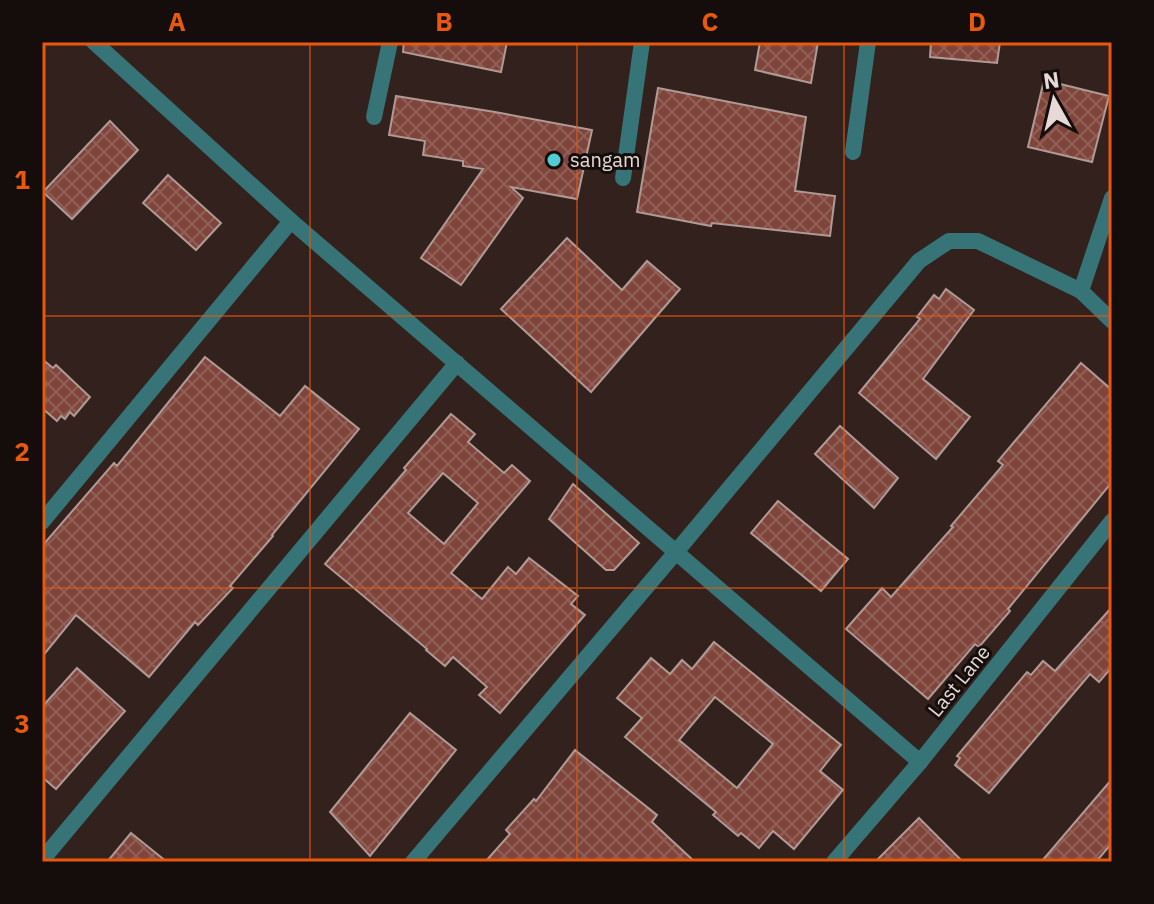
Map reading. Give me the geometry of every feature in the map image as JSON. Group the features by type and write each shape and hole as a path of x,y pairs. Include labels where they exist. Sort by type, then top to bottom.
{"street":[{"path":"94,42 291,221 920,762"},
{"path":"374,117 390,42"},
{"path":"623,178 642,42"},
{"path":"853,152 868,42"},
{"path":"1081,291 1112,198"},
{"path":"42,522 291,221"},
{"path":"413,862 919,261 949,241 978,241 1081,291 1112,321"},
{"path":"42,860 457,363"},
{"name":"Last Lane","path":"834,862 920,762 1112,521"}],"building":[{"path":"404,42 507,42 501,72 403,52"},
{"path":"760,42 818,42 811,83 755,70"},
{"path":"931,42 1000,42 997,63 930,57"},
{"path":"1044,80 1109,96 1092,162 1028,147"},
{"path":"658,88 806,117 795,191 835,196 830,236 712,223 711,226 637,212"},
{"path":"396,96 592,130 577,199 511,187 523,198 461,285 421,258 483,169 463,166 463,161 423,155 425,141 389,135"},
{"path":"110,121 138,150 72,219 43,192"},
{"path":"168,175 221,223 196,250 143,203"},
{"path":"567,238 622,290 647,261 680,289 591,392 501,309"},
{"path":"946,289 974,310 923,379 970,417 936,459 859,393 920,319 917,317 934,295 939,299"},
{"path":"205,357 280,416 305,386 359,429 230,586 233,588 198,625 195,622 149,677 76,615 42,657 42,546 114,463 117,466"},
{"path":"42,359 53,368 56,365 90,397 74,416 70,412 65,419 61,416 57,421 42,408"},
{"path":"1081,363 1112,390 1112,482 1008,609 1010,611 979,647 975,644 928,699 846,629 882,588 891,597 953,527 1003,465 998,461"},
{"path":"451,414 475,434 468,442 504,473 512,465 530,481 451,573 482,599 508,567 516,574 529,558 578,596 571,604 585,615 500,713 479,695 487,687 453,657 445,666 325,564 406,470 404,468","holes":["443,473 478,503 444,544 408,513"]},
{"path":"840,426 898,478 874,508 815,454"},
{"path":"573,484 639,543 614,570 606,570 549,519"},
{"path":"778,501 848,559 821,591 751,533"},
{"path":"1112,607 1112,667 1099,682 1090,674 989,793 955,765 960,758 957,756 1027,672 1031,675 1043,661 1055,671"},
{"path":"714,642 841,745 820,771 843,790 794,849 773,831 759,848 741,833 738,836 713,815 716,812 625,737 642,718 617,698 651,658 670,674 682,660 692,669","holes":["715,697 773,744 737,788 679,740"]},
{"path":"77,668 125,711 56,789 42,777 42,707"},
{"path":"410,713 456,750 370,856 330,812"},
{"path":"575,750 657,815 652,822 695,862 485,862 510,834 506,830 534,799 536,801"},
{"path":"1112,779 1112,843 1096,862 1041,862"},
{"path":"919,818 963,862 875,862"},
{"path":"131,833 167,862 107,862"}],"place":[{"name":"sangam","path":"554,160"}]}
